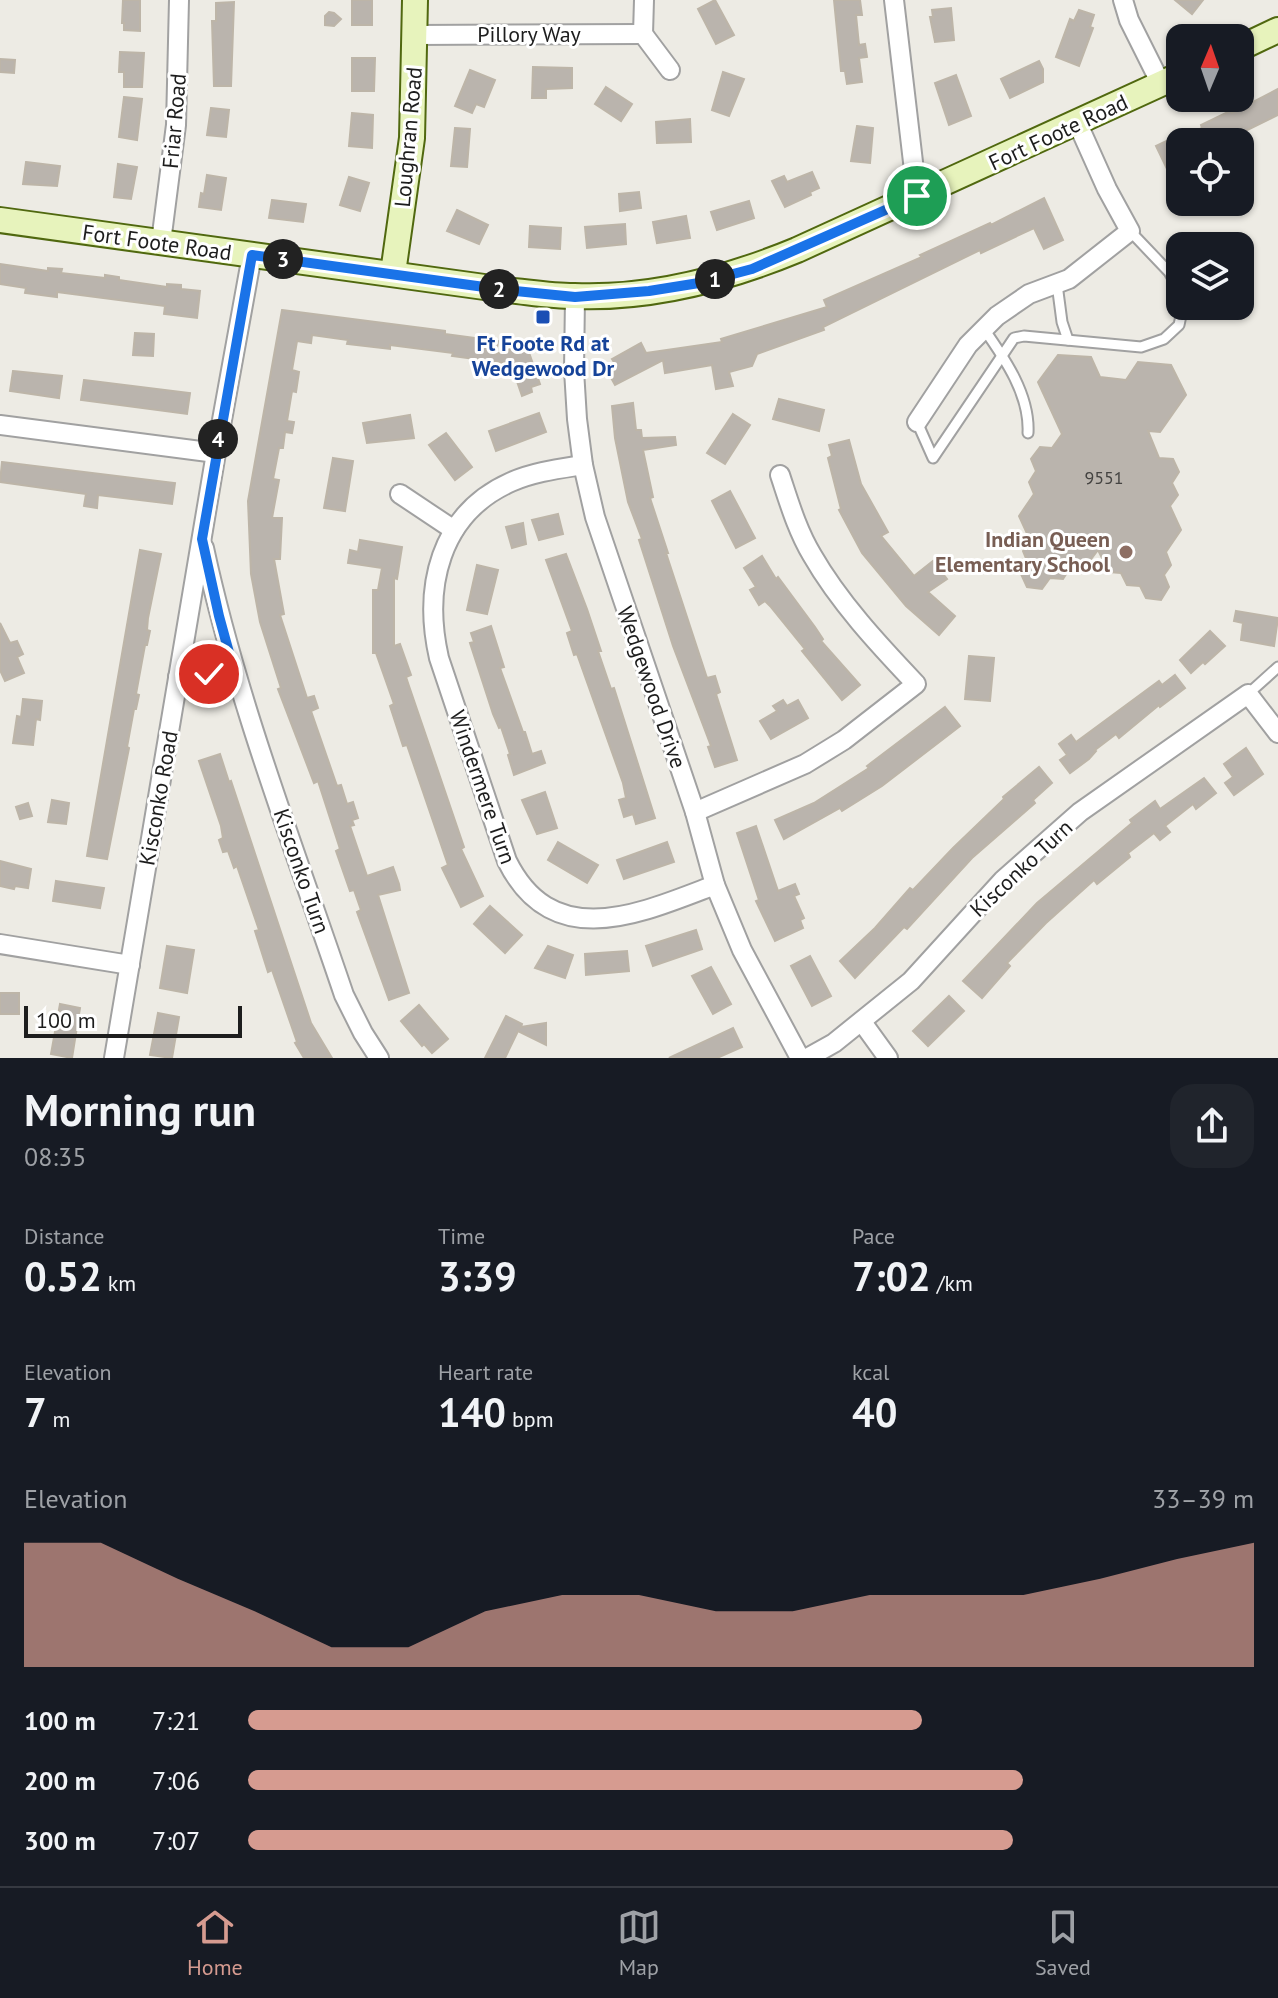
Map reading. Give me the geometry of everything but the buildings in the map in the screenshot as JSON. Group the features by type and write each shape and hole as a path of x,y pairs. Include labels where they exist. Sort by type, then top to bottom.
{"street":[{"name":"Friar Road","path":"161,242 176,125 179,0"},
{"name":"Loughran Road","path":"393,273 412,138 415,0"},
{"path":"644,0 643,34 670,70"},
{"path":"894,0 917,196"},
{"path":"1123,0 1142,48 1166,75"},
{"path":"1254,41 1278,30"},
{"name":"Pillory Way","path":"415,35 643,34"},
{"name":"Fort Foote Road","path":"0,220 506,290 575,297 649,291 699,283 752,269 1166,82"},
{"path":"917,422 968,345 984,329 1029,294 1069,279 1130,231 1077,122"},
{"name":"Kisconko Road","path":"114,1058 252,255"},
{"name":"Wedgewood Drive","path":"575,297 574,370 583,465 619,593 695,812 715,885 742,950 800,1058"},
{"path":"0,425 216,453"},
{"name":"Windermere Turn","path":"583,465 532,474 509,482 490,494 454,530 437,568 432,609 439,658 495,829 515,877 524,890 548,909 583,918 608,919 637,914 715,885"},
{"path":"695,812 805,764 844,740 916,684 886,653 833,588 811,554 780,475"},
{"path":"400,494 454,530"},
{"name":"Kisconko Turn","path":"202,539 236,678 344,995 379,1058"},
{"path":"178,677 197,673 236,678"},
{"path":"1248,694 1278,733"},
{"name":"Kisconko Turn","path":"807,1058 834,1043 911,981 1003,880 1080,812 1248,694"},
{"path":"0,944 130,965"},
{"path":"862,1022 888,1058"}],"lane":[{"path":"1130,231 1166,269"},
{"path":"1057,284 1062,322 1068,340"},
{"path":"917,422 933,458 1014,338 1024,336 1141,347 1164,339 1179,325 1180,320"},
{"path":"984,329 1003,356 1026,405 1028,433"},
{"path":"1248,694 1278,667"}],"place":[{"name":"Ft Foote Rd at Wedgewood Dr","path":"543,317"},
{"name":"Indian Queen Elementary School","path":"1126,552"}],"route":[{"path":"209,674 236,678 202,539 252,255 575,297 649,291 699,283 752,269 917,196"}]}
